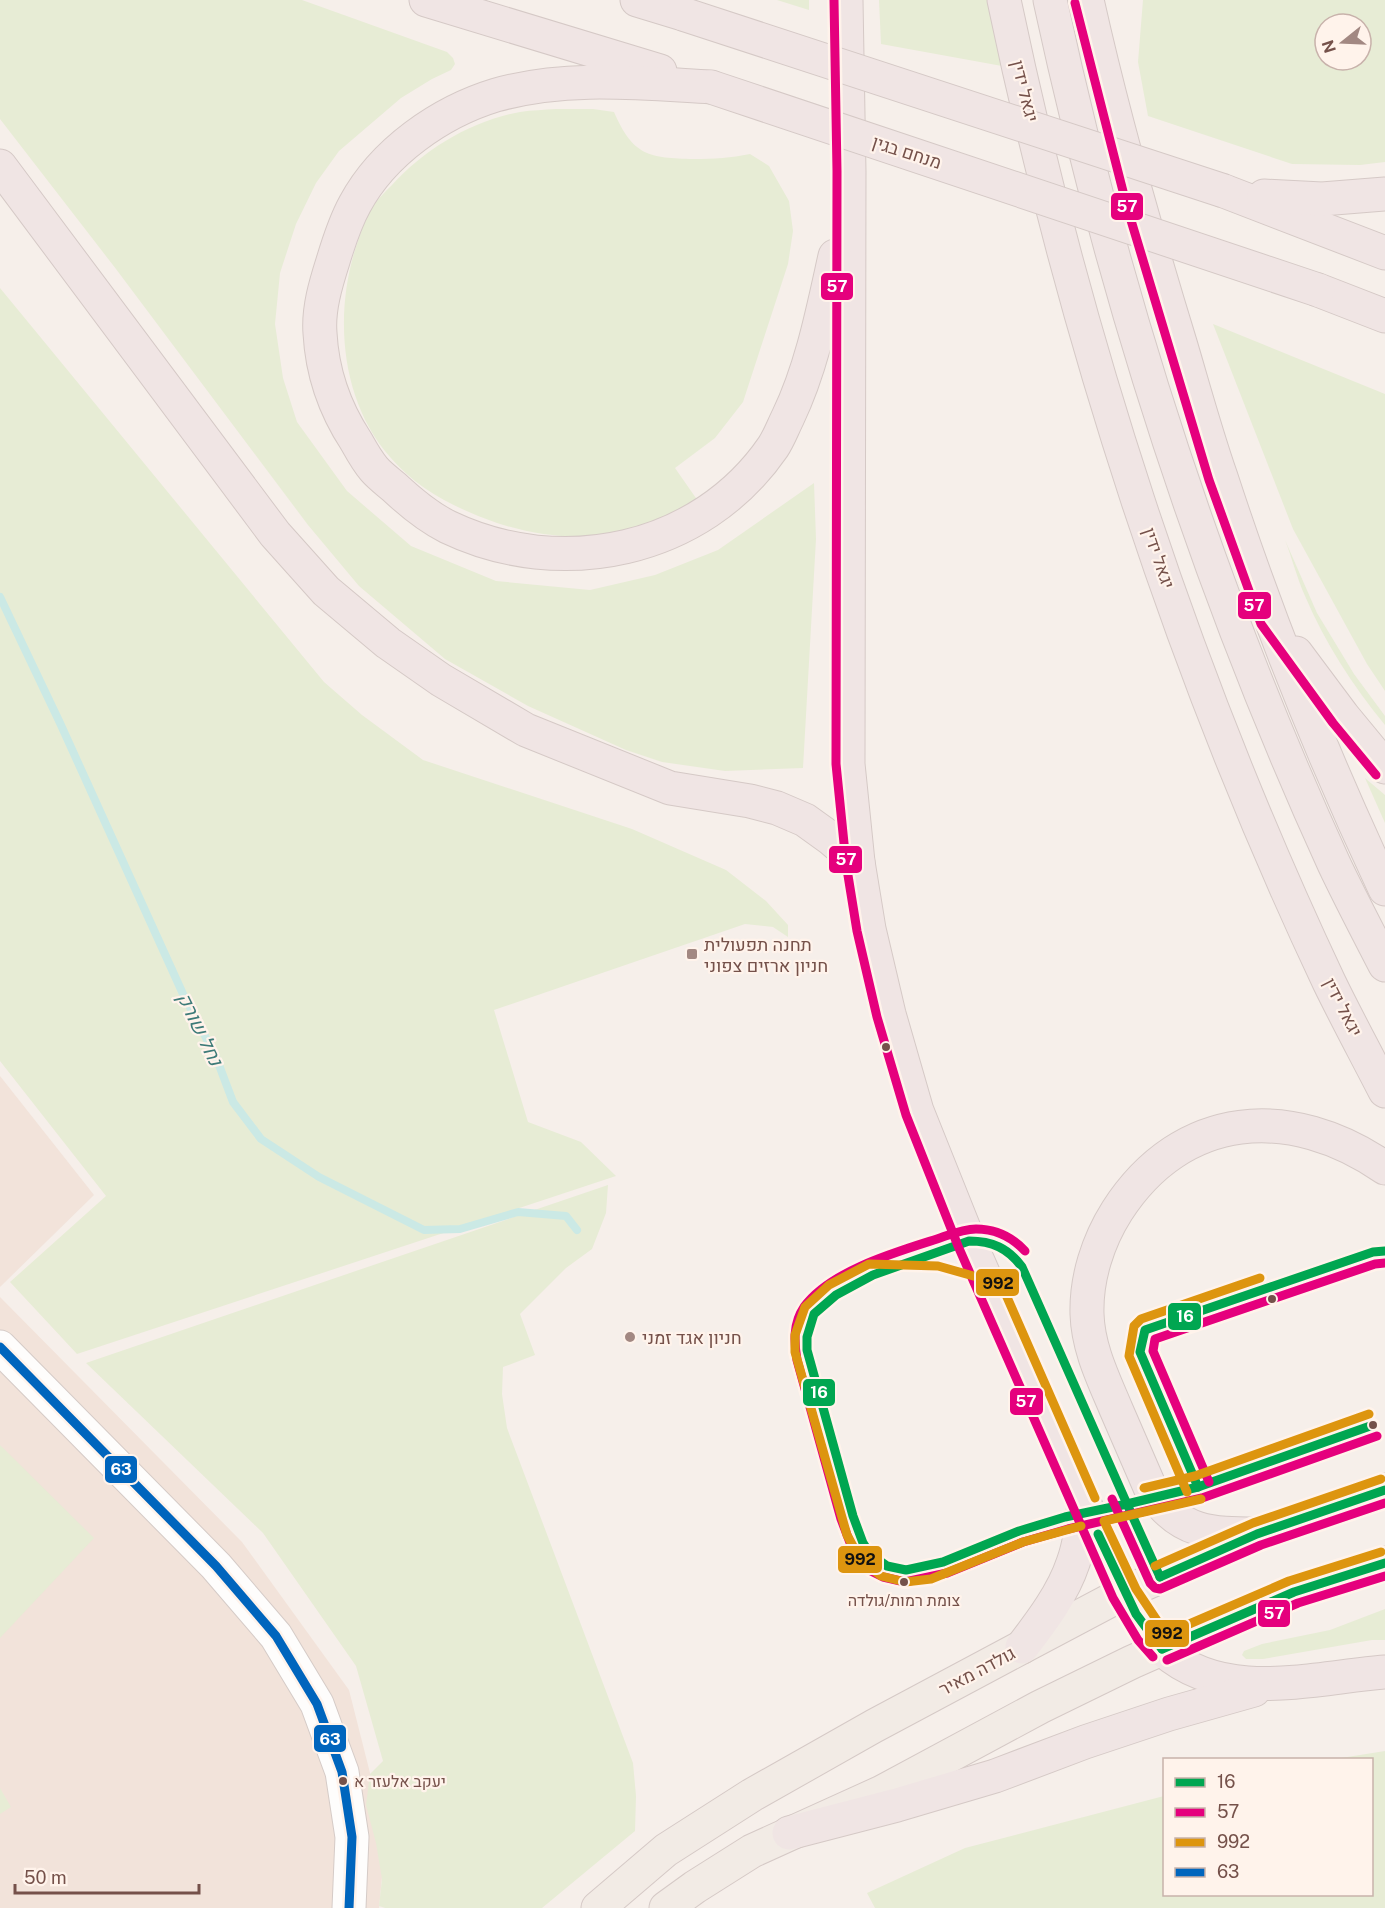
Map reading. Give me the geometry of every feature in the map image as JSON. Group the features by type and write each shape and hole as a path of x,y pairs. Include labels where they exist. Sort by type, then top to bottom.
{"highway":[{"name":"מנחם בגין","path":"426,0 711,87 1318,290 1385,315"},
{"path":"637,0 1224,191 1283,198 1385,253"},
{"path":"846,0 849,171 848,764 858,862 870,929 886,1004 917,1111 969,1241 1084,1503 1124,1593 1148,1633 1162,1649 1195,1671 1218,1679 1258,1684 1287,1683 1385,1672"},
{"name":"יגאל ידין","path":"1004,0 1072,283 1160,563 1230,751 1276,864 1330,983 1385,1091"},
{"path":"1050,0 1070,91 1129,310 1171,446 1214,568 1281,743 1335,866 1385,965"},
{"path":"1088,0 1138,204 1210,443 1272,620 1319,744 1385,889"},
{"path":"1100,0 1101,60"},
{"path":"711,87 604,82 532,87 495,96 456,111 411,139 381,167 357,201 342,233 325,287 320,331 327,379 344,422 374,469 413,505 446,526 480,540 517,549 555,554 600,552 633,546 675,531 709,512 744,484 774,446 801,390 836,255 849,171"},
{"path":"0,166 275,534 326,591 388,643 441,680 525,730 670,788 750,801 777,808 805,820 858,862"},
{"path":"1299,208 1322,199 1385,194"},
{"path":"1272,620 1385,767"},
{"path":"1257,1534 1219,1533 1190,1526 1163,1508 1152,1492 1098,1366 1090,1340 1087,1314 1092,1268 1109,1226 1130,1191 1150,1170 1177,1149 1205,1136 1236,1127 1270,1124 1303,1129 1357,1150 1385,1168"},
{"path":"1022,1647 1041,1623 1073,1563 1084,1503"},
{"path":"789,1833 974,1783 1183,1709 1287,1683"}],"main road":[{"name":"גולדה מאיר","path":"598,1908 666,1851 752,1795 874,1726 1022,1647 1124,1593 1257,1534 1385,1490"},
{"path":"666,1908 730,1864 789,1833 882,1792 1040,1707 1162,1649 1294,1592 1385,1563"}],"street":[{"path":"0,1347 216,1566 276,1636 317,1704 342,1772 352,1837 349,1908"}],"shaded area":[{"path":"0,1076 94,1195 0,1287"},
{"path":"0,1297 242,1542 349,1690 386,1836 379,1908 0,1908"}],"green space":[{"path":"0,0 302,0 447,52 455,64 451,70 401,98 339,151 316,183 296,224 280,273 275,324 283,378 297,422 347,491 411,546 496,581 590,590 655,575 718,550 814,483 816,539 803,768 725,771 662,762 626,750 528,706 445,659 359,586 308,525 0,119"},
{"path":"777,0 809,0 809,10"},
{"path":"879,0 989,0 1002,66 881,44"},
{"path":"1143,0 1385,0 1385,162 1360,165 1292,164 1148,116 1138,62"},
{"path":"556,109 593,109 614,112 628,138 644,152 654,155 701,159 750,154 769,166 789,201 793,231 788,264 743,402 715,438 675,468 698,501 662,520 638,529 598,536 557,536 517,529 453,505 426,489 401,469 373,434 360,408 351,381 346,352 344,323 351,265 365,219 376,202 405,172 450,138 502,116"},
{"path":"0,288 324,682 362,715 423,760 632,829 726,870 766,901 788,925 788,937 773,927 745,924 494,1010 528,1122 581,1142 616,1176 77,1354 10,1282 106,1196 0,1061"},
{"path":"1213,324 1385,394 1385,691 1367,664 1293,529"},
{"path":"1285,540 1317,613 1354,674 1385,716 1385,725 1351,679 1321,630 1302,589"},
{"path":"1365,778 1385,795 1385,823"},
{"path":"608,1185 606,1213 592,1249 566,1268 520,1314 535,1355 503,1367 502,1394 507,1428 633,1763 636,1796 635,1831 542,1908 385,1908 379,1906 382,1879 366,1805 370,1774 383,1761 356,1666 263,1533 86,1363"},
{"path":"0,1445 94,1538 0,1638"},
{"path":"1385,1609 1385,1640 1372,1640 1263,1659 1246,1659 1242,1655 1244,1651 1262,1644 1330,1630"},
{"path":"1385,1751 1385,1908 875,1908 867,1893 965,1848 1163,1796 1163,1896 1373,1896 1373,1758 1341,1758"},
{"path":"0,1788 11,1807 0,1814"}],"waterway":[{"name":"נחל שורק","path":"0,597 183,994 216,1057 233,1102 261,1139 319,1177 424,1230 460,1229 518,1212 566,1216 577,1230"}],"transit line":[{"name":"57","path":"834,0 837,171 836,764 846,863 857,931 877,1017 906,1115 958,1246 1113,1598 1138,1640 1153,1657"},
{"name":"57","path":"1075,3 1127,207 1209,480 1261,624 1333,723 1376,775"},
{"name":"57","path":"1025,1251 1009,1238 996,1232 983,1229 961,1231 884,1257 847,1273 815,1294 800,1313 795,1333 797,1360 841,1519 852,1548 871,1571 883,1577 905,1582 947,1573 1023,1542 1068,1529 1202,1498 1377,1436"},
{"name":"16","path":"969,1241 985,1242 999,1247 1011,1255 1022,1267 1127,1504 1065,1517 1019,1531 943,1562 906,1570 887,1566 870,1554 863,1543 853,1516 807,1350 807,1337 814,1314 836,1295 873,1275 969,1241"},
{"name":"16","path":"1198,1487 1140,1352 1145,1330 1373,1252 1385,1251"},
{"name":"57","path":"1209,1482 1153,1351 1155,1339 1375,1264 1385,1263"},
{"name":"992","path":"1081,1526 1023,1542 931,1579 905,1582 881,1576 861,1561 847,1535 795,1352 795,1335 805,1307 829,1285 869,1264 938,1266 998,1283 1003,1288 1095,1498"},
{"name":"992","path":"1187,1492 1129,1356 1134,1326 1141,1319 1260,1278"},
{"name":"63","path":"0,1347 216,1566 276,1636 317,1704 342,1772 352,1837 349,1908"},
{"name":"992","path":"1144,1488 1195,1476 1369,1414"},
{"name":"16","path":"1127,1504 1198,1487 1373,1425"},
{"name":"992","path":"1155,1566 1253,1523 1381,1479"},
{"name":"16","path":"1160,1577 1257,1534 1385,1490"},
{"name":"57","path":"1112,1499 1150,1583 1160,1589 1261,1545 1385,1503"},
{"name":"992","path":"1201,1499 1104,1521 1136,1589 1166,1634 1289,1581 1381,1552"},
{"name":"16","path":"1127,1504 1160,1577"},
{"name":"16","path":"1098,1534 1136,1614 1162,1649"},
{"name":"16","path":"1162,1649 1294,1592 1385,1563"},
{"name":"57","path":"1167,1660 1298,1603 1385,1576"}],"place":[{"name":"תחנה תפעולית חניון ארזים צפוני","path":"692,954"},
{"name":"חניון אגד זמני","path":"630,1337"},
{"name":"צומת רמות/גולדה","path":"904,1582"},
{"name":"יעקב אלעזר א","path":"343,1781"}]}
